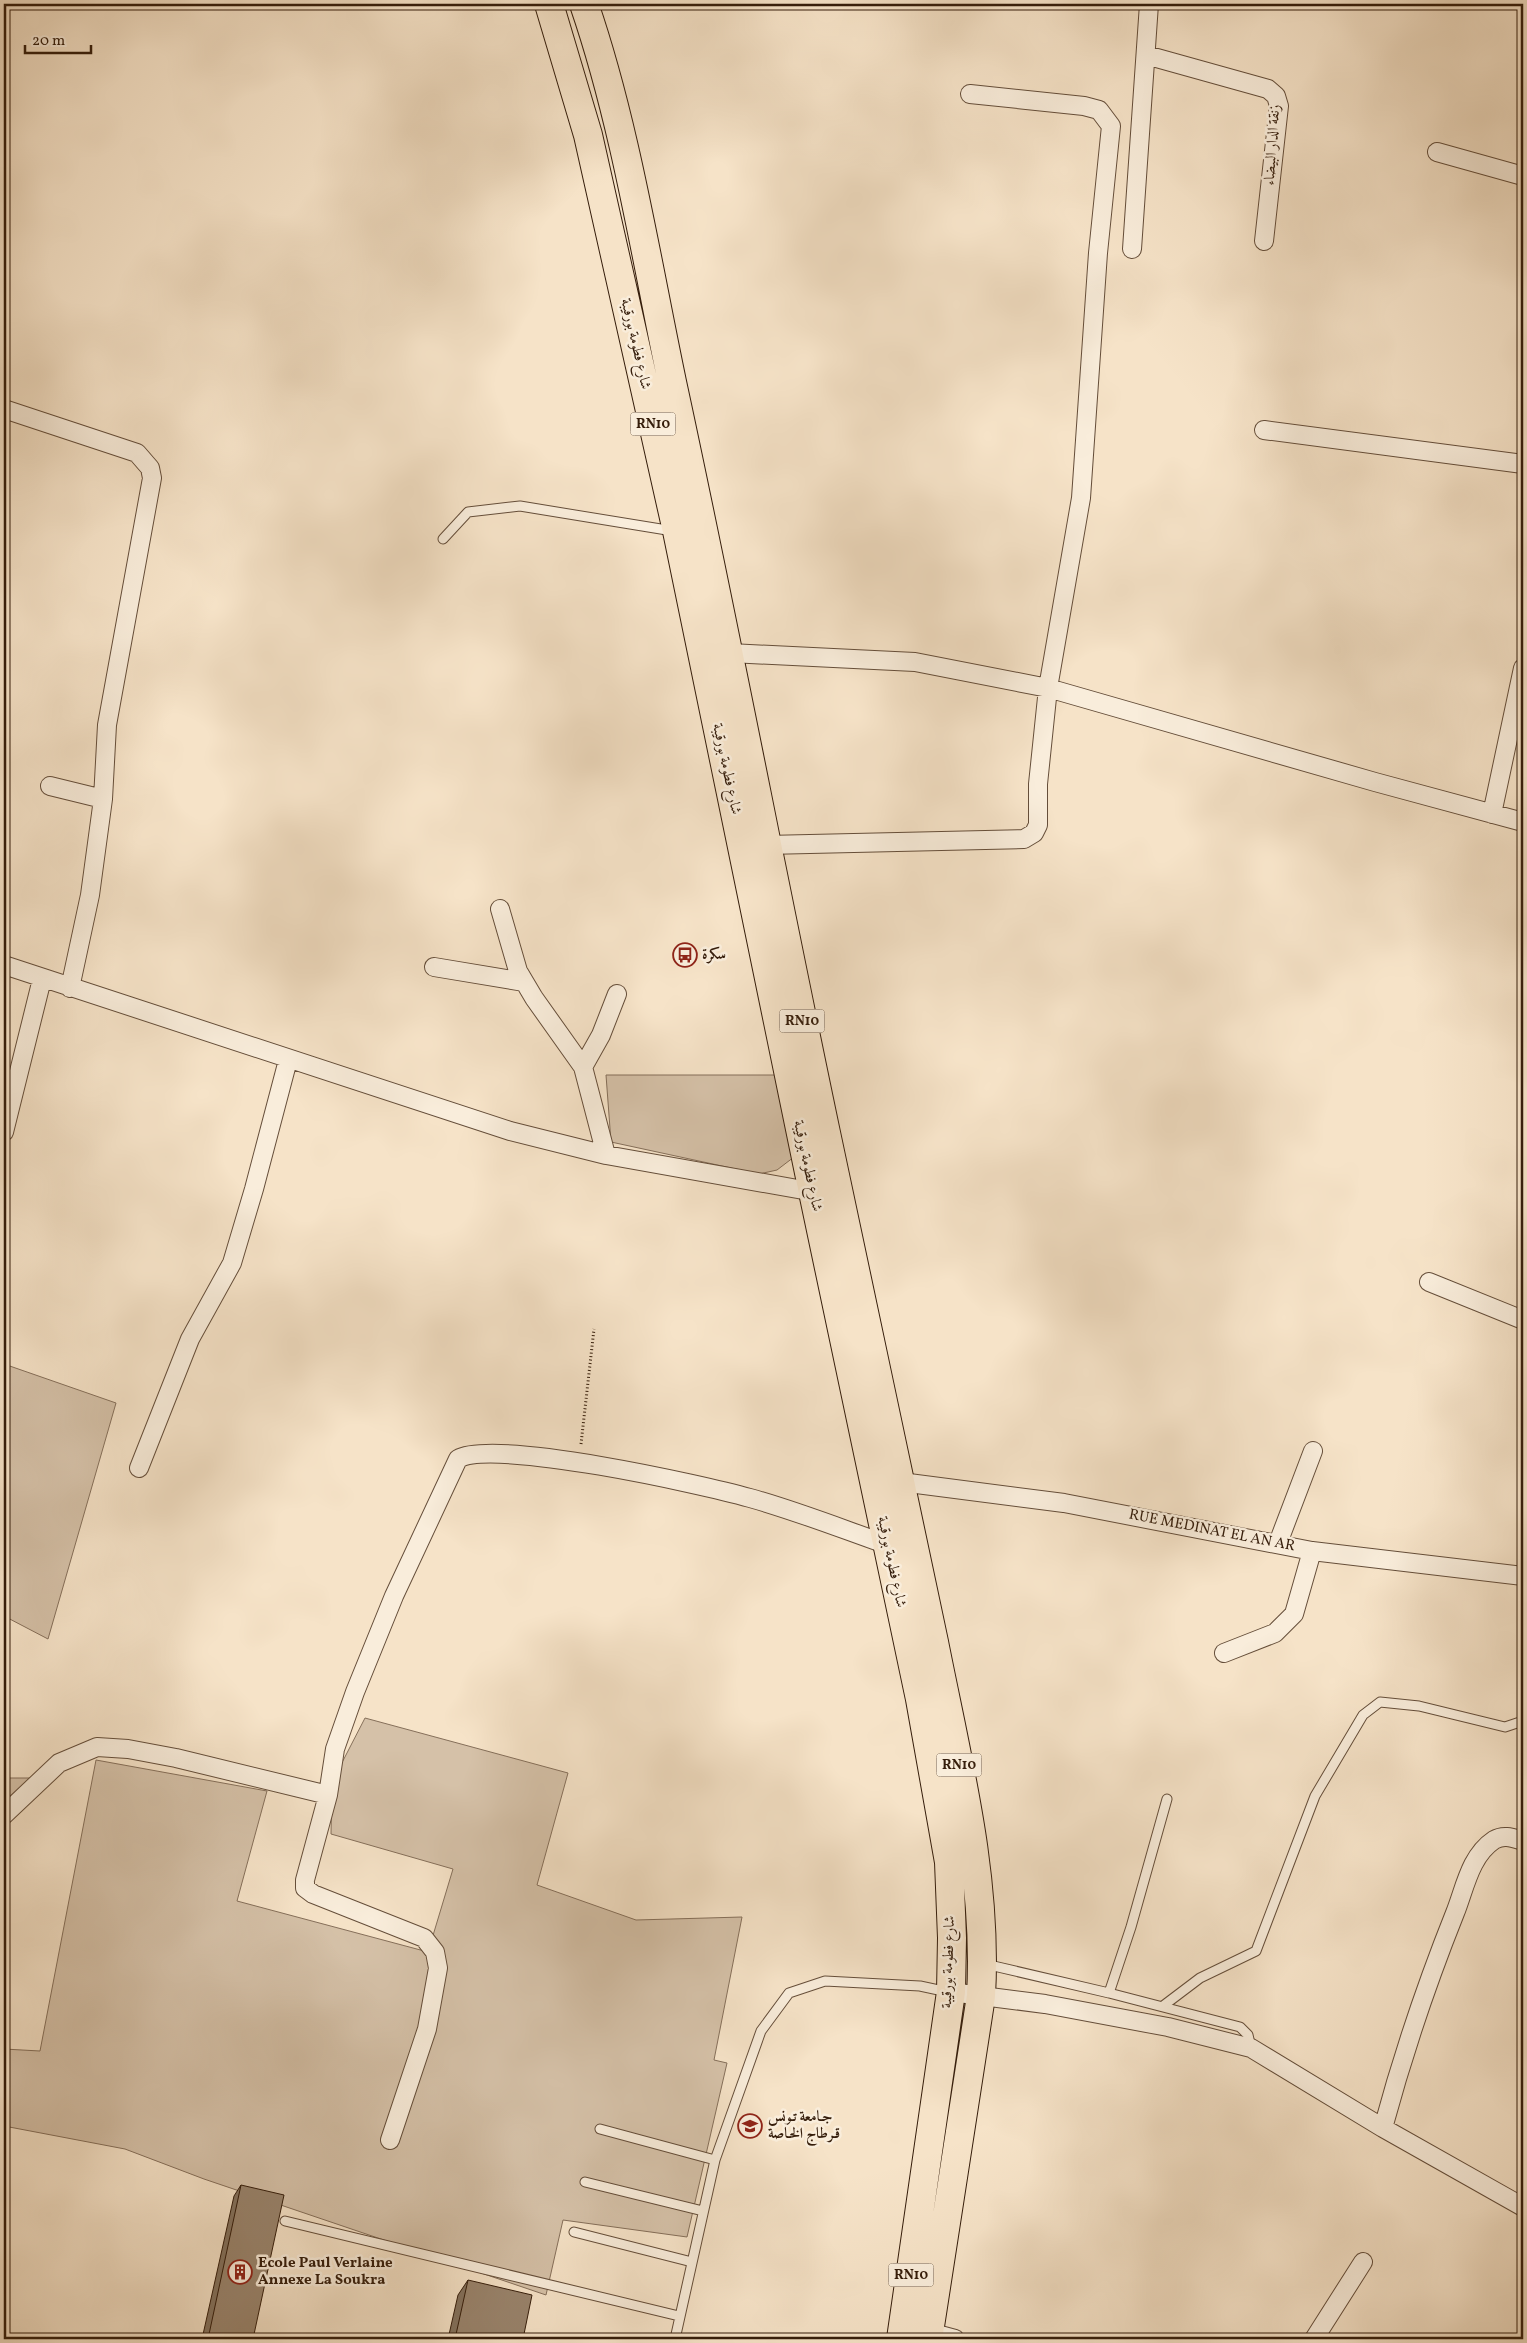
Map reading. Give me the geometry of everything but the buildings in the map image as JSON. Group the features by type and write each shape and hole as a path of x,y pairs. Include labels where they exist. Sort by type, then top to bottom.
{"main road":[{"name":"شارع فطومة بورقيبة","path":"549,4 588,135 677,531 812,1192 920,1699 949,1862 952,1938 951,1992 901,2339"},
{"name":"شارع فطومة بورقيبة","path":"584,4 595,36 619,130 730,653 766,845 839,1197 901,1482 976,1856 983,1963 981,1996 928,2336"}],"street":[{"path":"1132,249 1150,4"},
{"name":"زنقة الدار البيضاء","path":"1146,55 1268,89 1276,96 1279,106 1264,241"},
{"path":"766,845 1024,839 1034,834 1038,824 1038,784 1048,688 1081,498 1098,253 1111,126 1099,110 1084,106 970,94"},
{"path":"1437,152 1523,176"},
{"path":"4,409 137,452 150,468 151,492 107,725 103,799 90,895 70,988"},
{"path":"1264,430 1523,464"},
{"path":"730,653 915,662 1048,688 1523,822"},
{"path":"1492,814 1523,668"},
{"path":"50,786 103,799"},
{"path":"500,908 512,954 524,982 583,1067 606,1155"},
{"path":"4,965 288,1060 510,1131 606,1155 839,1197"},
{"path":"434,967 524,982"},
{"path":"4,1132 42,978"},
{"path":"583,1067 601,1035 617,994"},
{"path":"139,1468 190,1339 232,1263 254,1189 288,1060"},
{"path":"1429,1282 1523,1320"},
{"path":"1278,1543 1313,1452"},
{"path":"390,2140 427,2029 438,1968 435,1952 424,1938 313,1894 306,1888 305,1880 328,1796 335,1749 394,1596 458,1459 465,1456 485,1454 579,1462 751,1498 888,1545"},
{"name":"RUE MEDINAT EL AN AR","path":"901,1482 1064,1503 1312,1551 1523,1576"},
{"path":"1224,1653 1275,1633 1294,1614 1312,1551"},
{"path":"4,1815 59,1763 97,1747 128,1749 176,1758 328,1796"},
{"path":"1383,2128 1425,1989 1460,1903 1469,1872 1494,1841 1504,1836 1523,1841"},
{"path":"951,1992 1045,2004 1168,2027 1251,2048 1383,2128 1523,2207"},
{"path":"1314,2339 1363,2262"},
{"path":"928,2336 955,2339"}],"lane":[{"path":"443,539 468,512 520,506 677,531"},
{"path":"1163,2006 1200,1978 1256,1951 1315,1796 1363,1716 1380,1702 1419,1706 1505,1727 1523,1721"},
{"path":"1109,1993 1131,1927 1167,1799"},
{"path":"983,1963 1163,2006 1240,2027 1248,2035 1251,2048"},
{"path":"675,2339 715,2160 761,2031 789,1993 825,1981 920,1986 951,1992"},
{"path":"600,2129 715,2160"},
{"path":"585,2182 704,2212"},
{"path":"285,2221 680,2316"},
{"path":"574,2232 692,2262"}],"path":[{"path":"579,1462 594,1328"}],"shaded area":[{"path":"606,1075 777,1075 794,1157 777,1170 759,1174 611,1142"},
{"path":"4,1364 116,1403 48,1639 4,1616"},
{"path":"365,1718 568,1773 537,1885 636,1920 742,1917 714,2060 727,2063 687,2237 563,2220 546,2295 204,2179 125,2149 4,2126 4,2049 40,2051 96,1760 267,1791 237,1901 428,1952 453,1869 331,1834 332,1782"},
{"path":"4,1778 43,1778 4,1819"}],"place":[{"name":"سكرة","path":"685,955"},
{"name":"جـامعة تـونس قـرطاج الخـاصة","path":"750,2126"},
{"name":"Ecole Paul Verlaine Annexe La Soukra","path":"240,2272"}]}
